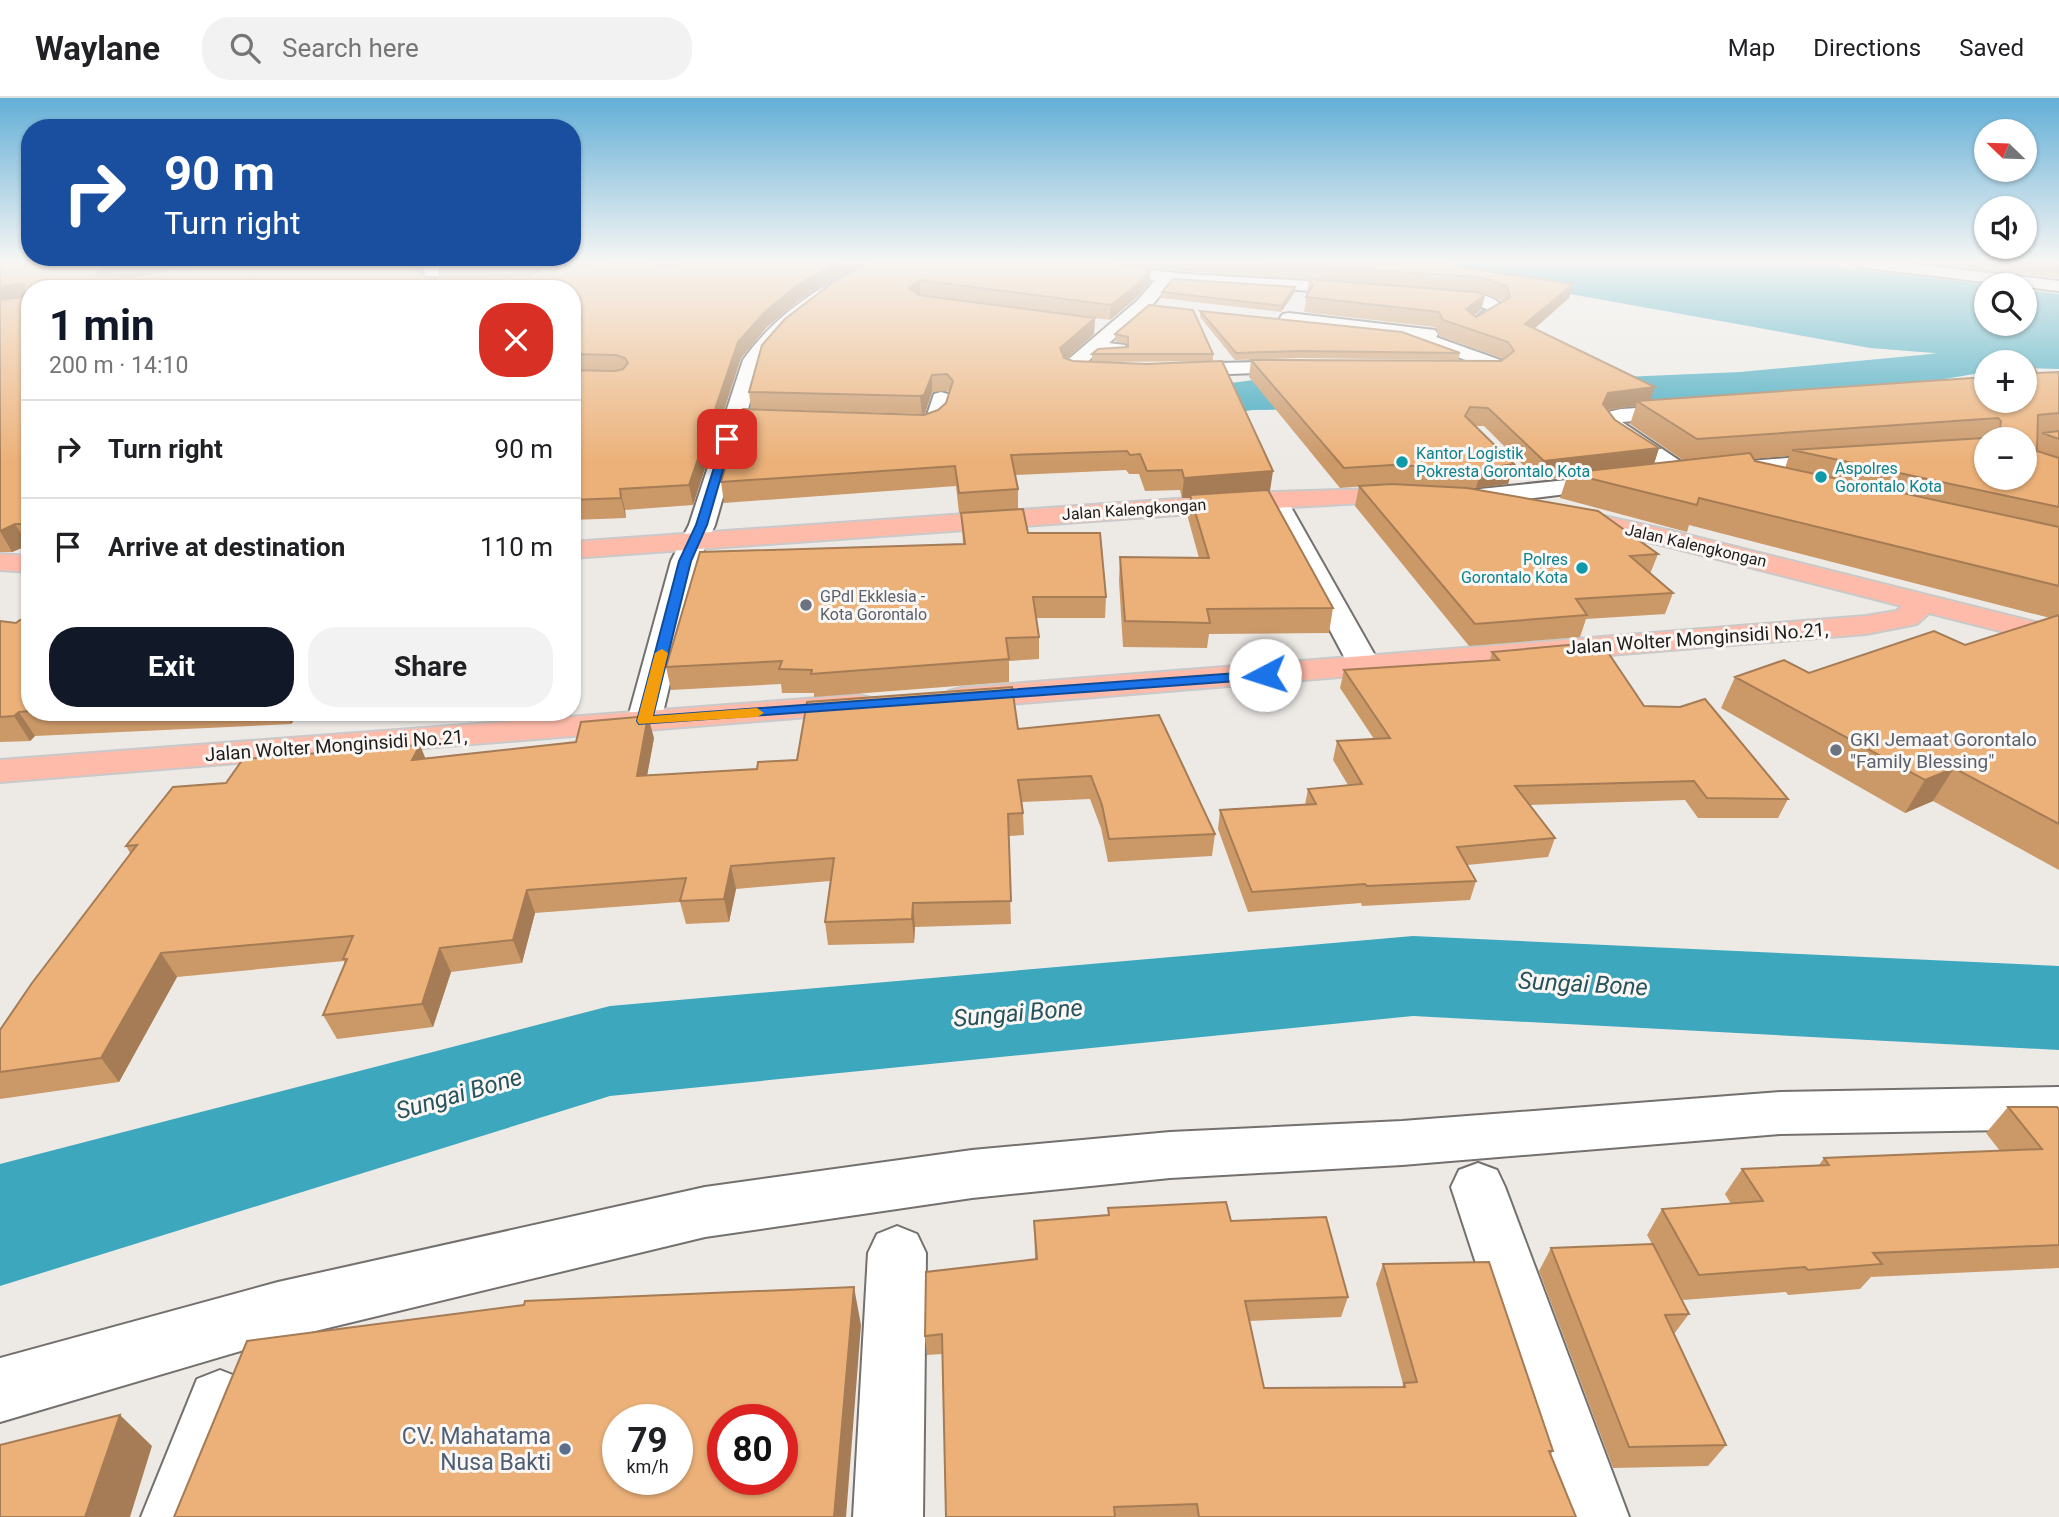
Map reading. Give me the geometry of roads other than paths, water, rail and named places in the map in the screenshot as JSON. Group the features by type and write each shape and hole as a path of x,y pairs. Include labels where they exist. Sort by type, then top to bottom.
{"highway":[{"name":"Jalan Kalengkongan","path":"581,549 1274,500 1388,494 1470,498 1672,538 2059,637"},
{"path":"0,562 21,563"},
{"name":"Jalan Wolter Monginsidi No.21,","path":"935,700 1866,625 1906,618 1923,603"},
{"name":"Jalan Wolter Monginsidi No.21,","path":"0,771 894,703"}],"street":[{"path":"644,721 685,561 696,541 753,360 768,338 779,329"},
{"path":"1115,329 1071,367 1134,372"},
{"path":"1387,329 1432,334 1440,329"},
{"path":"1405,331 1496,365 1497,368 1487,371 1447,371"},
{"path":"1093,347 1137,350"},
{"path":"1163,352 1239,359"},
{"path":"1155,371 1323,368"},
{"path":"873,422 930,423 937,419 941,398"},
{"path":"1683,474 1619,431 1611,423 1611,418 1702,410"},
{"path":"734,418 762,419"},
{"path":"1470,498 1713,470 1859,460"},
{"path":"1513,469 1531,491"},
{"path":"1713,470 1795,489"},
{"path":"1274,500 1365,666"},
{"path":"0,1390 278,1311 705,1212 972,1174 1170,1155 1402,1143 1780,1113 2059,1108"},
{"path":"1478,1187 1594,1517"},
{"path":"888,1517 897,1253"},
{"path":"176,1517 220,1402"}],"water":[{"path":"1766,329 1974,329 1974,336 2037,336 2037,329 2059,329 2059,369 2037,368 2037,350 1974,350 1974,365 1952,359 1947,354 1870,348"}],"waterway":[{"path":"1529,396 1740,386 1921,369 1967,363 2059,337"},
{"path":"1114,414 1253,395 1389,393"},
{"name":"Sungai Bone","path":"0,1225 610,1051 1413,976 2059,1008"}],"place":[{"name":"Kantor Logistik Pokresta Gorontalo Kota","path":"1402,462"},
{"name":"Aspolres Gorontalo Kota","path":"1821,477"},
{"name":"Polres Gorontalo Kota","path":"1582,568"},
{"name":"GPdI Ekklesia - Kota Gorontalo","path":"806,605"},
{"name":"GKI Jemaat Gorontalo \"Family Blessing\"","path":"1836,750"},
{"name":"CV. Mahatama Nusa Bakti","path":"565,1449"}]}
